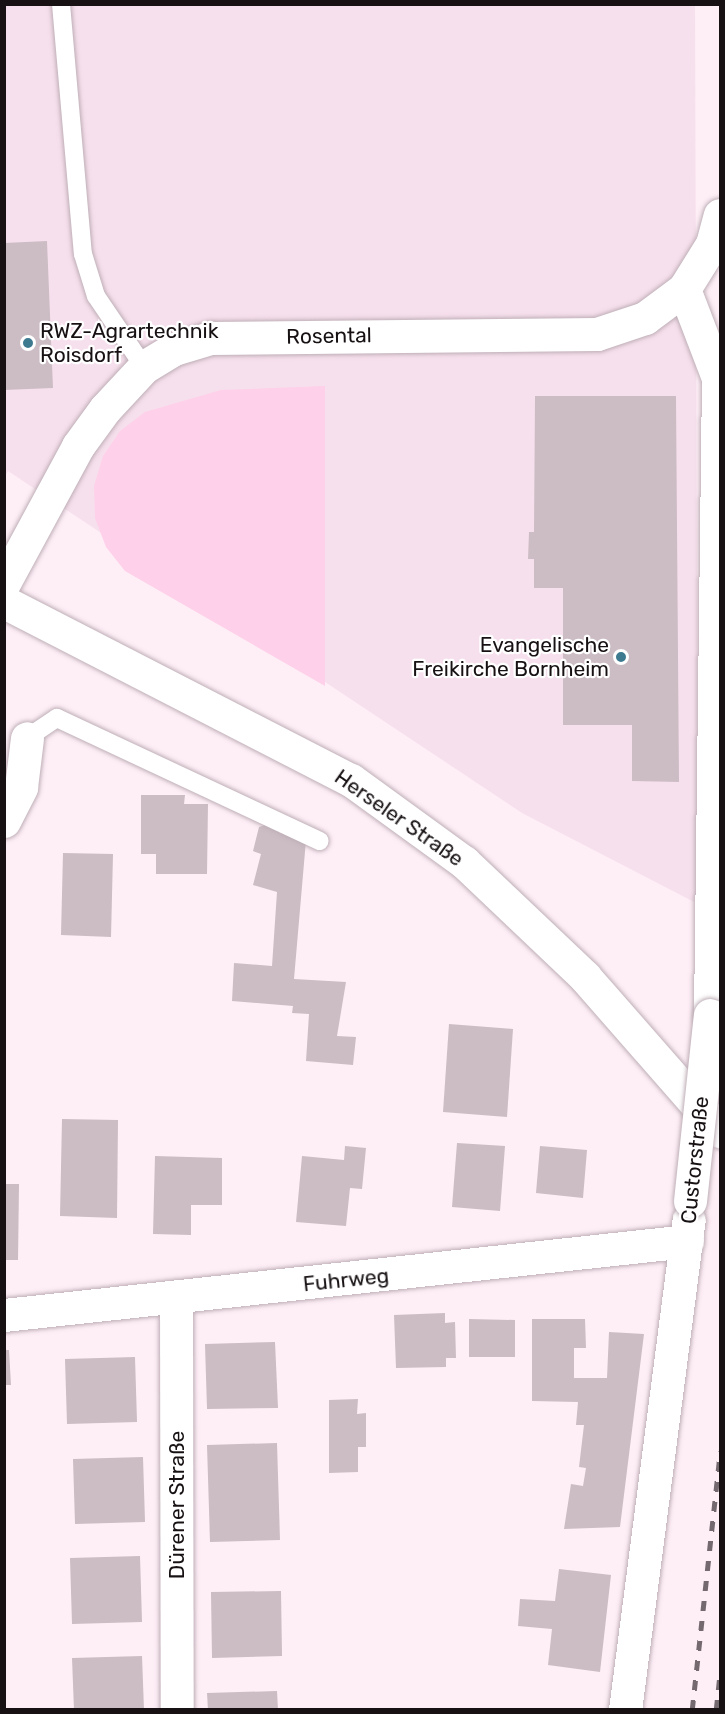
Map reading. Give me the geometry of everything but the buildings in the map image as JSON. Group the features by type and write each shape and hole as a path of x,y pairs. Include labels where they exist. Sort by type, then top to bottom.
{"street":[{"name":"Rosental","path":"4,583 78,446 144,367 174,348 211,338 597,334 645,318 684,289 712,244 720,215"},
{"name":"Custorstraße","path":"625,1710 687,1241 711,1015 718,378 684,289"},
{"name":"Herseler Straße","path":"4,602 351,780 464,862 585,977 720,1131"},
{"path":"4,821 21,787 27,738"},
{"name":"Fuhrweg","path":"4,1315 176,1300 687,1241"},
{"name":"Dürener Straße","path":"176,1300 177,1710"}],"lane":[{"path":"61,4 83,254 96,296 144,367"},
{"path":"27,738 57,718 320,841"}],"shaded area":[{"path":"5,5 695,5 698,904 522,813 8,471 5,476"},
{"path":"325,386 325,686 125,571 106,547 95,518 94,486 103,456 120,431 145,412 221,390"}],"railway":[{"path":"692,1710 720,1452"},
{"path":"716,1710 720,1673"}],"place":[{"name":"RWZ-Agrartechnik Roisdorf","path":"28,343"},
{"name":"Evangelische Freikirche Bornheim","path":"621,657"}]}
